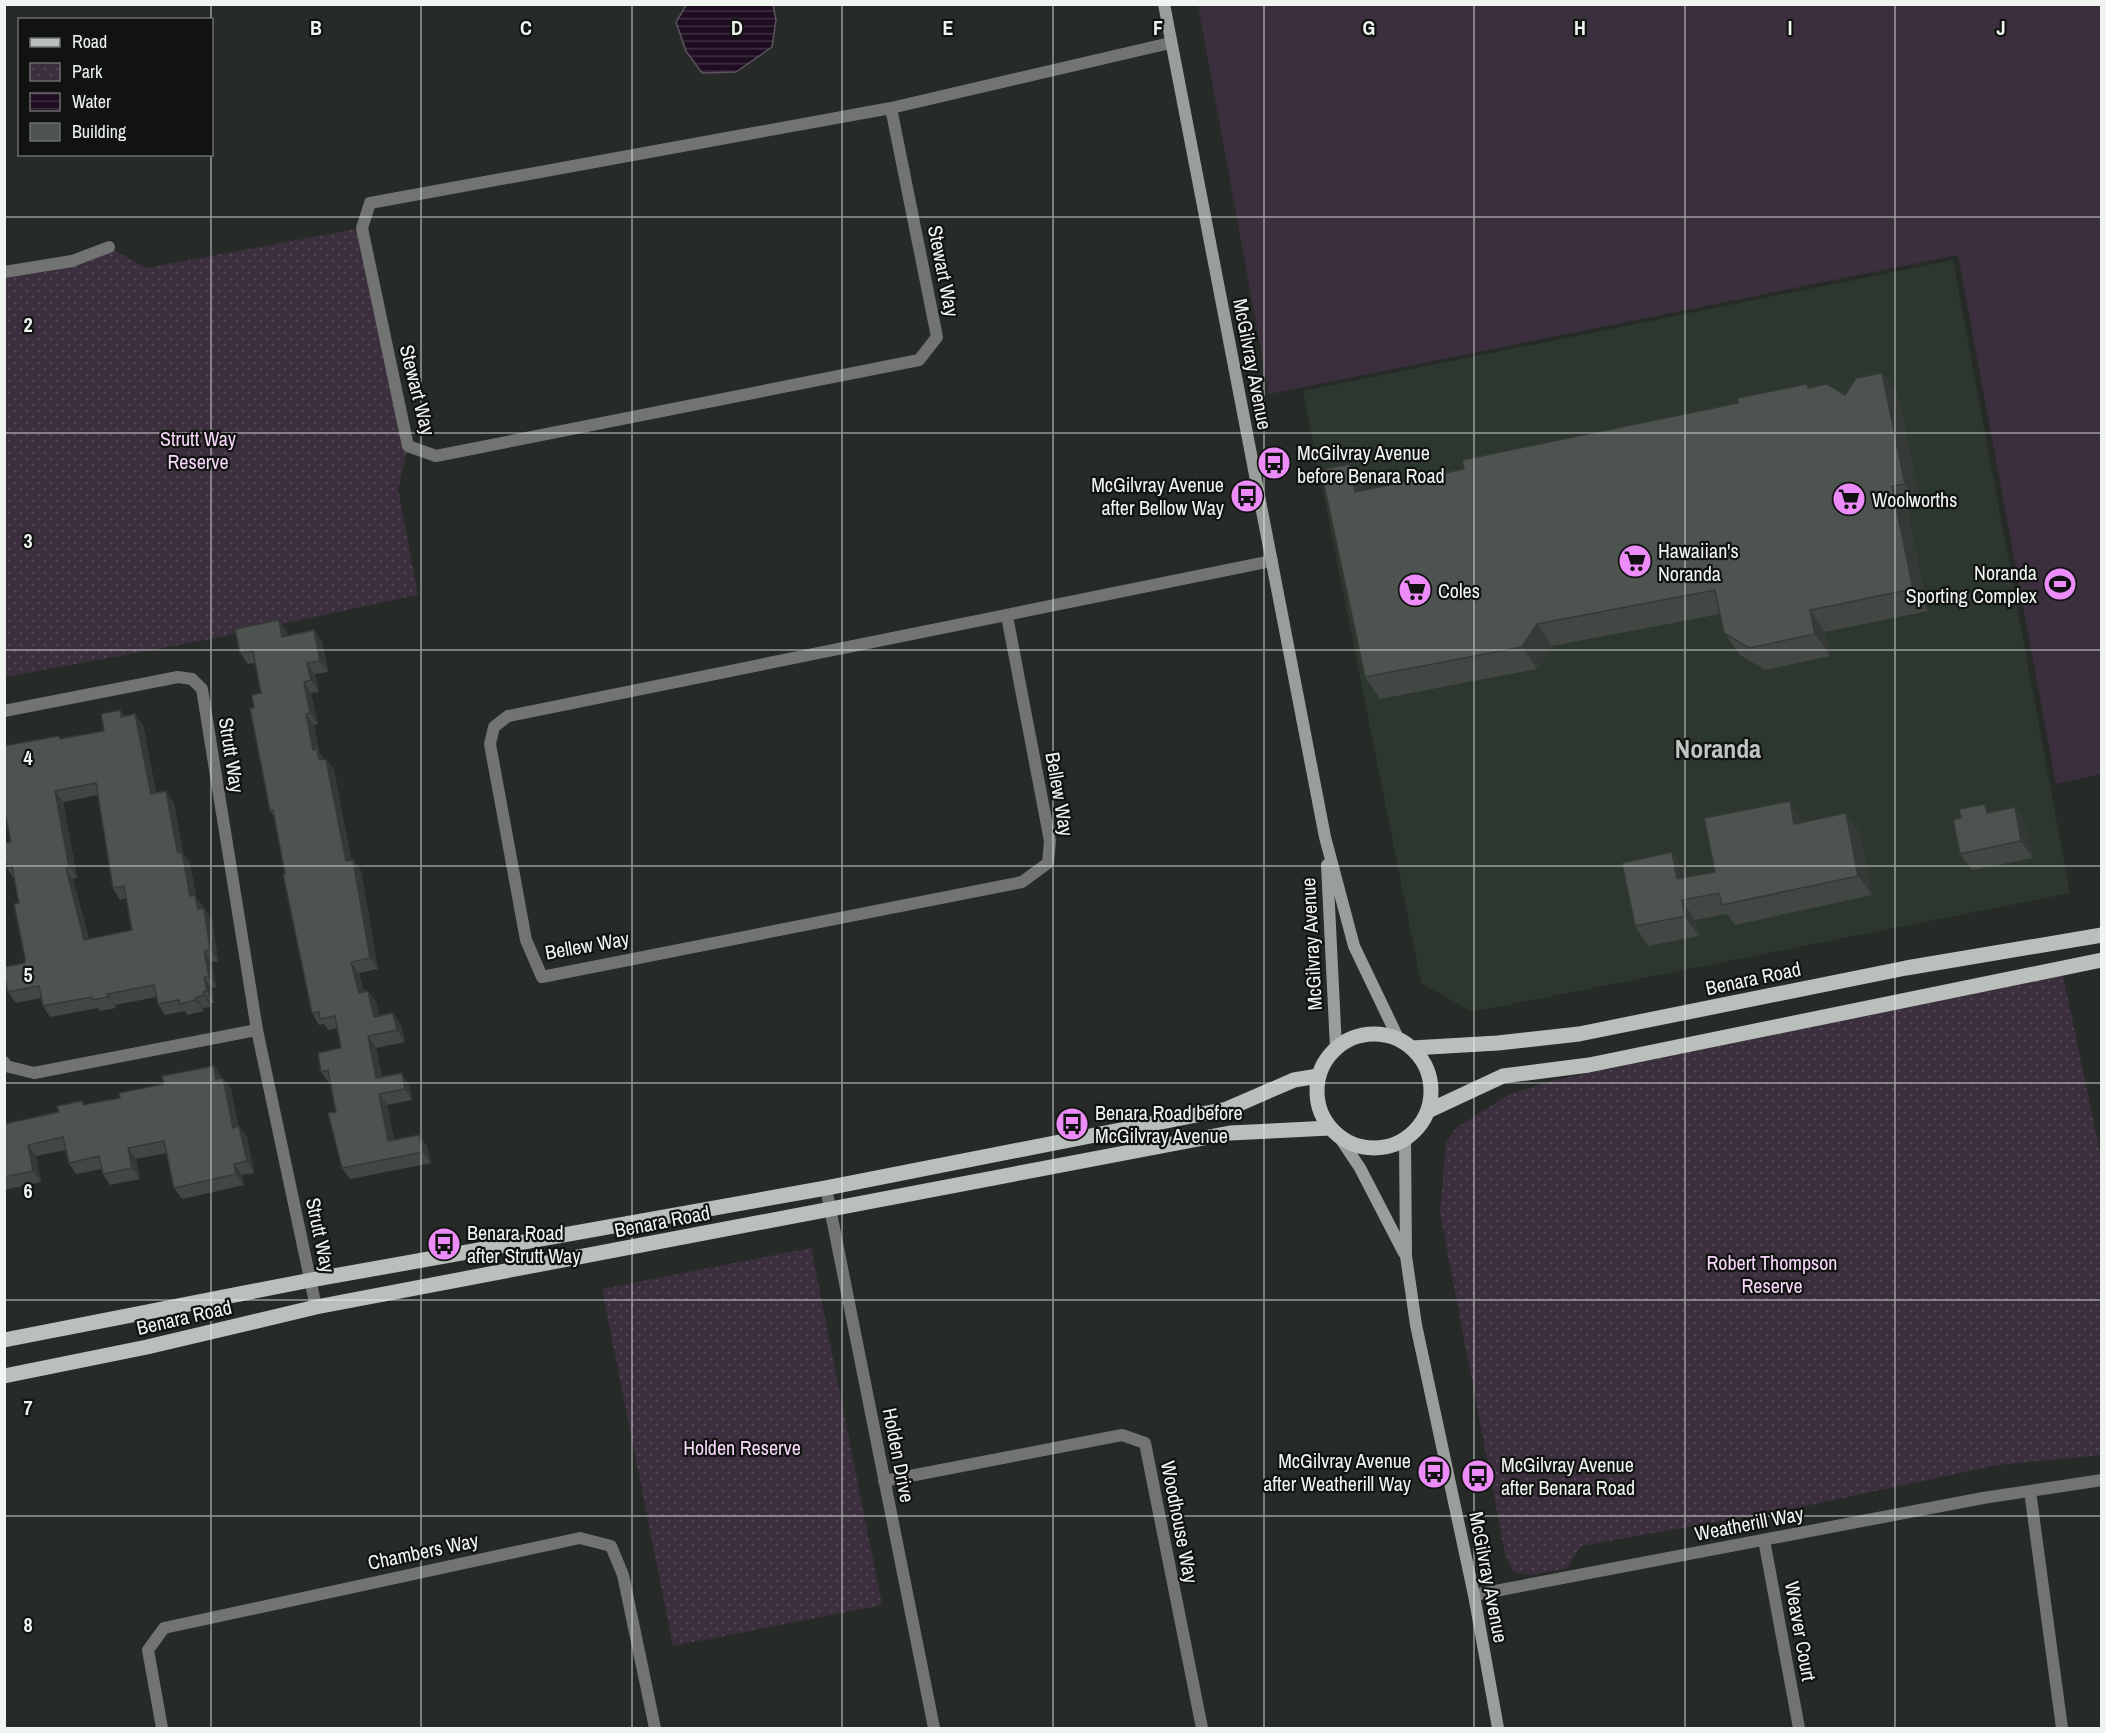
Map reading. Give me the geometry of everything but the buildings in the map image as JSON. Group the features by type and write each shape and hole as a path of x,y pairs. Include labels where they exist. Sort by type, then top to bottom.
{"main road":[{"name":"McGilvray Avenue","path":"1164,4 1325,837 1354,946 1405,1044"},
{"name":"McGilvray Avenue","path":"1325,837 1336,1048"},
{"name":"Benara Road","path":"1405,1044 1498,1043 1580,1035 1906,968 2102,934"},
{"path":"1428,1111 1503,1076 1589,1065 2102,960"},
{"path":"1366,1035 1383,1035 1405,1044 1423,1061 1430,1077 1431,1094 1428,1111 1418,1127 1405,1139 1389,1146 1372,1148 1355,1146 1335,1133 1320,1112 1316,1095 1318,1076 1325,1061 1336,1048 1350,1039 1366,1035"},
{"name":"Benara Road","path":"4,1340 311,1280 826,1188 1227,1109 1294,1080 1318,1076"},
{"name":"Benara Road","path":"4,1376 147,1347 316,1307 1230,1133 1335,1133"},
{"name":"McGilvray Avenue","path":"1335,1133 1360,1168 1406,1256"},
{"name":"McGilvray Avenue","path":"1405,1139 1406,1256 1416,1324 1474,1595 1498,1728"}],"street":[{"name":"Stewart Way","path":"891,108 937,337 919,360 436,456 408,446 362,228 370,203 891,108 1170,43"},
{"path":"4,272 72,261 109,247"},
{"name":"Bellew Way","path":"1007,616 1050,841 1047,862 1022,882 542,976 526,940 490,744 494,727 508,716 1272,561"},
{"name":"Strutt Way","path":"4,711 178,677 192,680 202,689 257,1030 316,1307"},
{"path":"4,1062 6,1066 34,1073 257,1030"},
{"name":"Holden Drive","path":"826,1188 934,1728"},
{"name":"Woodhouse Way","path":"884,1481 1122,1435 1145,1443 1202,1728"},
{"name":"Weatherill Way","path":"1474,1595 1983,1498 2102,1480"},
{"path":"2030,1491 2062,1728"},
{"name":"Chambers Way","path":"162,1728 148,1650 164,1628 579,1538 611,1546 623,1575 655,1728"},
{"name":"Weaver Court","path":"1764,1540 1799,1728"}],"shaded area":[{"path":"1953,260 2070,893 1472,1012 1421,983 1303,391"}],"green space":[{"name":"Noranda Sporting Complex","path":"1198,5 2101,5 2101,774 2056,784 1958,255 1269,394"},
{"name":"Strutt Way Reserve","path":"362,228 408,446 398,489 418,595 206,640 5,677 5,272 109,247 146,268"},
{"name":"Robert Thompson Reserve","path":"2063,975 2101,1157 2101,1455 1998,1465 1800,1507 1581,1546 1567,1568 1532,1575 1514,1572 1506,1558 1440,1213 1446,1143 1456,1128 1510,1094 1555,1080"},
{"name":"Holden Reserve","path":"811,1248 882,1605 673,1646 602,1289"}],"water":[{"path":"687,4 773,5 776,20 772,47 736,72 702,73 686,51 676,22"}],"place":[{"name":"McGilvray Avenue before Benara Road","path":"1274,463"},
{"name":"McGilvray Avenue after Bellow Way","path":"1247,496"},
{"name":"Woolworths","path":"1849,499"},
{"name":"Hawaiian's Noranda","path":"1635,561"},
{"name":"Noranda Sporting Complex","path":"2060,584"},
{"name":"Coles","path":"1415,590"},
{"name":"Benara Road before McGilvray Avenue","path":"1072,1124"},
{"name":"Benara Road after Strutt Way","path":"444,1244"},
{"name":"McGilvray Avenue after Weatherill Way","path":"1434,1472"},
{"name":"McGilvray Avenue after Benara Road","path":"1478,1476"}],"district":[{"name":"Noranda","path":"1718,748"}]}
